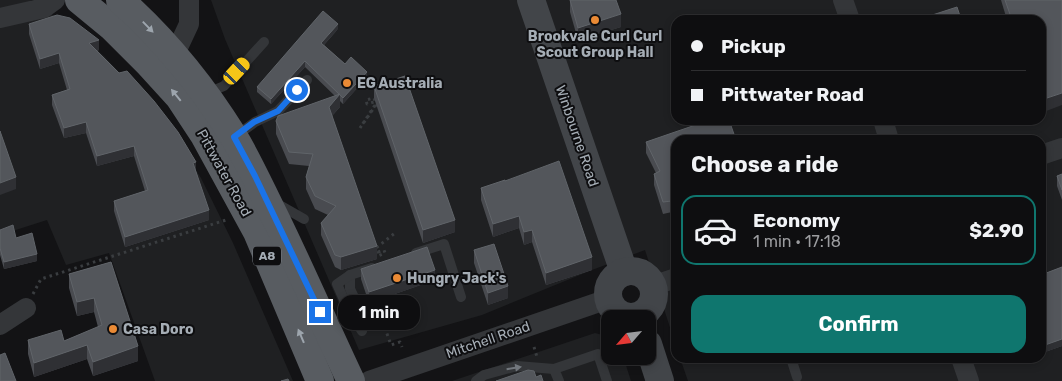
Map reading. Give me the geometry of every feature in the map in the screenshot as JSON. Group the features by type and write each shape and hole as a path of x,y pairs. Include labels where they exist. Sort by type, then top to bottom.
{"highway":[{"name":"Pittwater Road","path":"79,0 120,35 179,97 304,276 351,381"},
{"name":"Pittwater Road","path":"120,0 152,30 174,56 234,137 256,206 257,232 320,381"}],"main road":[{"name":"Winbourne Road","path":"531,0 624,272"},
{"path":"615,310 608,299 610,282 624,272 638,272 649,280 664,282 645,310"},
{"path":"655,365 660,381"}],"street":[{"path":"2,18 18,0"},
{"path":"2,18 44,8 55,0"},
{"path":"174,56 189,24 189,0"},
{"path":"843,0 848,15"},
{"path":"1046,153 1062,148"},
{"name":"Mitchell Road","path":"369,381 608,299"},
{"path":"0,325 26,308"},
{"path":"964,363 969,381"}],"lane":[{"path":"204,94 224,86 264,42"},
{"path":"234,137 254,122 278,111 307,80"},
{"path":"256,206 304,219"},
{"path":"407,256 444,244 461,297"},
{"path":"362,331 349,311 337,284 350,275 378,266"},
{"path":"476,381 484,376 517,366 554,369 598,354 607,381"},
{"path":"793,363 798,377"},
{"path":"554,369 559,381"}],"path":[{"path":"360,128 365,120 375,105 374,102 367,104 366,100 374,98 376,105 365,120"},
{"path":"26,308 41,279 256,206"},
{"path":"390,237 376,249 378,252 384,250 386,253 378,256 376,248 395,233"},
{"path":"376,302 391,345 400,342 402,347"}],"shaded area":[{"path":"0,0 30,0 72,27 104,56 161,117 201,178 233,243 293,381 155,381 109,253 66,265 47,220 0,235"},
{"path":"211,0 1062,0 1062,381 688,381 682,363 1046,363 1046,135 671,135 671,331 645,250 482,315 359,350 225,39"},
{"path":"595,333 601,335 601,365 626,365 631,381 452,381"}],"building":[{"path":"570,0 616,0 621,14 578,28"},
{"path":"1005,0 1062,0 1062,93 1046,98 1046,15 1010,15"},
{"path":"957,7 960,15 932,15"},
{"path":"323,11 338,24 321,43 345,64 351,57 367,72 343,98 305,61 271,99 257,87"},
{"path":"57,15 70,18 99,40 89,43 119,73 127,71 154,101 178,132 196,162 193,163 209,210 125,237 114,201 148,190 134,146 97,156 86,122 64,128 52,95 70,89 59,53 40,59 29,24"},
{"path":"405,76 455,220 423,230 374,86"},
{"path":"340,94 329,107 377,246 341,257 335,255 321,223 336,206 315,196 306,177 313,154 289,152 276,121 278,116"},
{"path":"695,125 731,125 734,135 671,135 671,201 663,202 654,174 660,171 646,142"},
{"path":"0,131 16,177 0,183"},
{"path":"559,161 592,257 546,273 532,230 524,232 519,216 493,224 481,188"},
{"path":"1062,174 1062,190 1057,176"},
{"path":"13,225 16,238 32,233 37,254 4,262 0,248 0,230"},
{"path":"494,244 508,286 488,293 474,250"},
{"name":"Hungry Jack's","path":"427,247 435,270 369,292 361,269"},
{"path":"111,262 138,346 93,362 87,345 34,363 28,340 61,330 64,341 102,325 94,298 77,302 69,274"},
{"path":"1062,267 1062,339 1046,345 1046,273"},
{"path":"5,353 16,381 0,381 0,355"},
{"path":"528,370 534,371 536,377 541,375 543,381 496,381"}],"place":[{"name":"Brookvale Curl Curl Scout Group Hall","path":"595,20"},
{"name":"EG Australia","path":"347,83"},
{"name":"Hungry Jack's","path":"397,278"},
{"name":"Casa Doro","path":"113,329"}],"route":[{"path":"297,90 278,111 254,122 234,137 255,176 320,312"}]}
